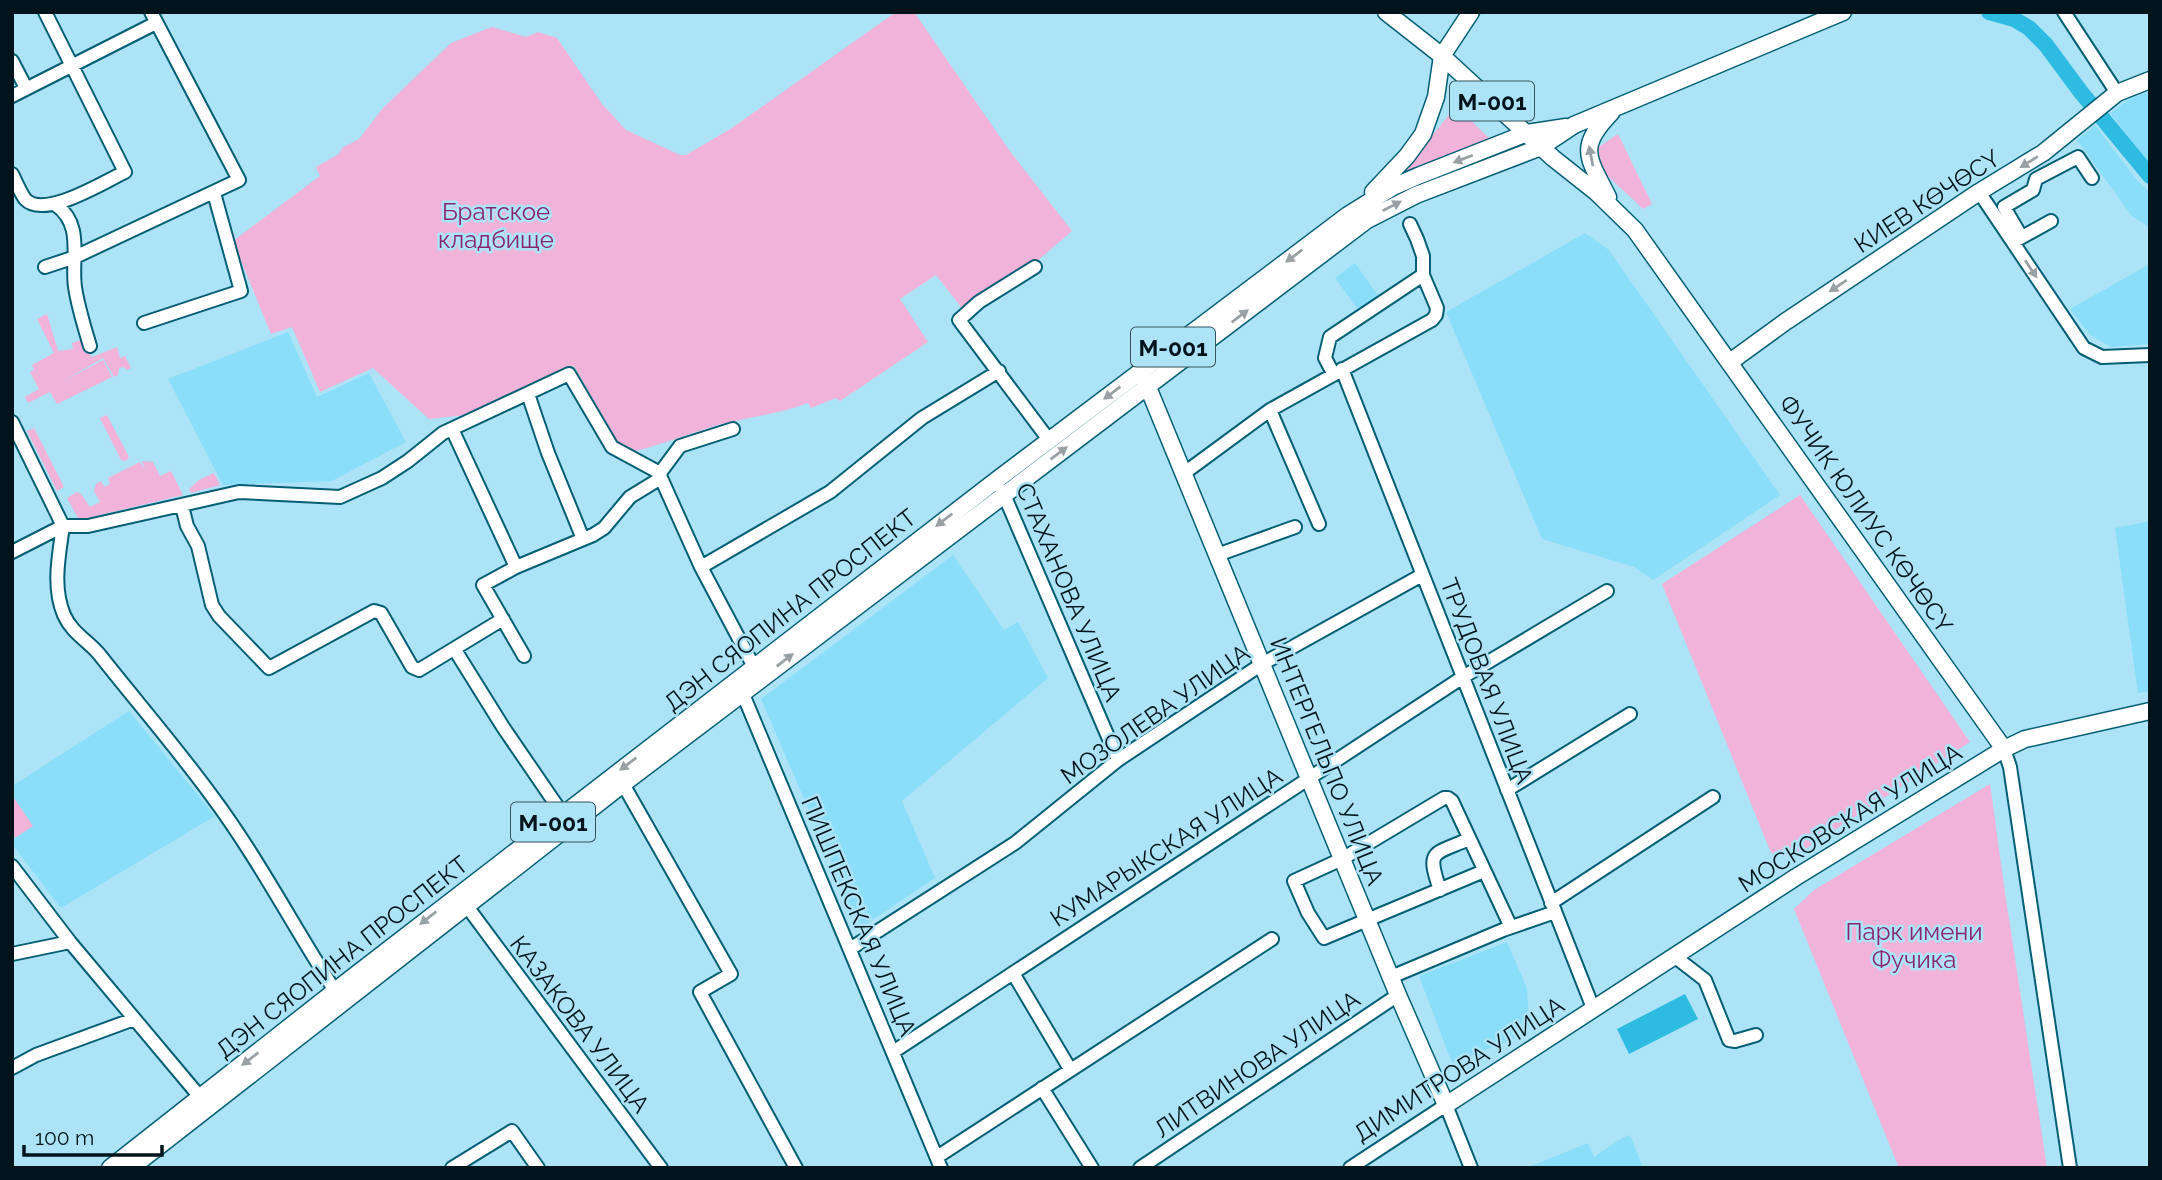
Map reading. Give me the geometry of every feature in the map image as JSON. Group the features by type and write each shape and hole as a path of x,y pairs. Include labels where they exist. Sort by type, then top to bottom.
{"main road":[{"name":"ФУЧИК ЮЛИУС КӨЧӨСҮ","path":"1386,12 1442,56 1541,147 1614,208 1635,230 2004,749"},
{"path":"1348,215 1397,168 1423,134 1436,97 1442,56 1471,12"},
{"path":"1569,127 1843,12"},
{"name":"КИЕВ КӨЧӨСҮ","path":"1730,362 1784,322 1979,192 2043,153 2112,97 2150,80"},
{"path":"1614,208 1591,163 1588,145 1595,129 1615,108"},
{"name":"ДЭН СЯОПИНА ПРОСПЕКТ","path":"131,1168 567,820 1001,486 1049,440 1145,379 1348,215 1405,181 1527,133 1569,127"},
{"name":"ДЭН СЯОПИНА ПРОСПЕКТ","path":"110,1168 200,1097 340,1001 466,905 567,820 622,784 740,687 754,667 1145,379 1367,220 1416,194 1541,147 1569,127"},
{"name":"ИНТЕРГЕЛЬПО УЛИЦА","path":"1145,379 1398,995 1446,1105"},
{"name":"МОСКОВСКАЯ УЛИЦА","path":"1593,1008 1796,877 2004,749 2025,739 2150,711"},
{"name":"ДИМИТРОВА УЛИЦА","path":"1446,1105 1593,1008"}],"street":[{"path":"12,174 26,200 40,206 56,205 125,172 46,12"},
{"path":"2064,12 2112,97"},
{"path":"12,96 154,17 239,180 75,257 45,267"},
{"path":"12,61 26,88"},
{"path":"2017,239 2004,206 2033,190 2036,179 2078,157 2092,178"},
{"path":"1979,192 2017,239 2084,348 2102,357 2150,355"},
{"path":"144,323 241,291 214,193"},
{"path":"56,205 69,219 76,245 76,294 90,346"},
{"path":"2017,239 2051,221"},
{"path":"1183,474 1270,410 1432,320 1437,308 1423,275 1423,256 1409,224"},
{"path":"1035,267 979,302 959,320 1049,440"},
{"name":"ТРУДОВАЯ УЛИЦА","path":"1423,275 1330,337 1325,358 1338,371 1463,677 1593,1008"},
{"path":"701,567 830,492 922,418 999,372"},
{"path":"12,552 63,526 88,526 239,492 340,497 382,478 452,429 569,374 612,447 660,476 701,567 754,667"},
{"path":"528,394 548,453 583,539"},
{"path":"1270,410 1319,524"},
{"path":"12,422 63,526 57,572 58,593 70,626 95,650 211,795 261,870 340,1001"},
{"path":"452,429 516,567"},
{"path":"524,656 484,585 516,567 604,528 630,497 660,476 680,446 733,429"},
{"name":"СТАХАНОВА УЛИЦА","path":"1001,486 1118,760"},
{"path":"181,506 187,526 201,553 212,605 219,616 269,668 374,611 381,613 412,667 419,670 503,619"},
{"path":"1217,555 1294,527"},
{"name":"МОЗОЛЕВА УЛИЦА","path":"850,949 1015,843 1118,760 1262,664 1422,575"},
{"name":"КУМАРЫКСКАЯ УЛИЦА","path":"893,1052 1463,677 1607,591"},
{"path":"455,650 503,727 567,820"},
{"name":"ПИШПЕКСКАЯ УЛИЦА","path":"740,687 939,1162"},
{"path":"1507,790 1630,714"},
{"name":"ФУЧИК ЮЛИУС КӨЧӨСҮ","path":"2004,749 2010,767 2070,1168"},
{"path":"622,784 731,974 700,992 796,1168"},
{"path":"1391,977 1553,907 1713,797"},
{"path":"1484,871 1324,938 1308,913 1294,881 1342,859 1444,798 1452,801 1509,923"},
{"path":"1440,890 1431,864 1433,858 1439,852 1469,839"},
{"path":"12,866 70,942 200,1097"},
{"name":"КАЗАКОВА УЛИЦА","path":"466,905 661,1168"},
{"path":"939,1162 1070,1069 1272,939"},
{"path":"12,954 70,942"},
{"path":"1674,956 1705,980 1730,1040 1756,1035"},
{"path":"1013,973 1070,1069"},
{"name":"ЛИТВИНОВА УЛИЦА","path":"1140,1168 1398,995"},
{"path":"12,1068 36,1055 134,1019"},
{"path":"1042,1088 1092,1168"},
{"name":"ДИМИТРОВА УЛИЦА","path":"1350,1168 1446,1105"},
{"name":"ИНТЕРГЕЛЬПО УЛИЦА","path":"1446,1105 1471,1168"},
{"path":"452,1168 512,1131 538,1168"}],"shaded area":[{"path":"2150,91 2150,165 2110,113 2129,99"},
{"path":"2095,125 2137,180 2150,192 2150,228 2131,215 2077,140"},
{"path":"1585,233 1609,250 1780,495 1653,580 1634,567 1542,539 1446,312"},
{"path":"1355,263 1379,297 1359,311 1335,278"},
{"path":"2150,264 2150,344 2111,347 2090,335 2070,309"},
{"path":"288,332 317,397 369,373 406,442 332,481 223,485 168,379"},
{"path":"2150,521 2150,691 2138,693 2115,528"},
{"path":"953,555 1004,630 1018,622 1048,678 902,801 935,878 860,928 761,699"},
{"path":"129,711 215,816 61,908 12,844 12,786"},
{"path":"1507,942 1527,988 1529,1021 1519,1037 1452,1063 1419,976"},
{"path":"1685,994 1698,1019 1629,1054 1617,1029"},
{"path":"1630,1135 1643,1168 1526,1168 1588,1143 1594,1157"}],"green space":[{"name":"Братское кладбище","path":"896,12 914,12 1009,150 1072,231 1028,269 961,307 936,275 900,299 928,342 840,401 836,398 811,408 808,403 729,422 629,453 621,448 574,366 466,415 429,419 373,368 320,392 292,327 271,334 233,241 320,176 316,167 359,139 383,108 451,43 492,27 526,37 538,32 557,38 602,104 626,130 680,155 686,155 732,128"},
{"path":"1456,106 1492,141 1406,172 1407,167"},
{"path":"1618,134 1652,204 1643,209 1596,165 1597,148"},
{"path":"47,314 58,351 73,349 72,343 81,340 92,357 117,347 120,358 125,356 131,368 119,368 118,375 114,377 103,358 60,383 103,360 112,377 57,404 50,392 28,403 25,397 39,389 30,372 34,370 32,365 54,353 37,319"},
{"path":"107,415 129,457 126,461 121,460 100,418"},
{"path":"34,428 64,487 57,491 27,431"},
{"path":"142,461 153,462 160,476 171,471 183,495 79,520 67,498 77,492 90,507 100,502 94,491 96,484 101,481 104,487 110,484 108,478 140,462 145,470"},
{"path":"214,473 220,485 191,493 189,489 199,480"},
{"path":"1800,495 1970,742 1793,857 1771,853 1662,584"},
{"name":"Парк имени Фучика","path":"1990,784 2047,1168 1899,1168 1794,909 1814,890"},
{"path":"12,795 33,826 15,838 12,834"}],"waterway":[{"path":"1989,12 2014,19 2029,28 2046,45 2150,176"}]}
